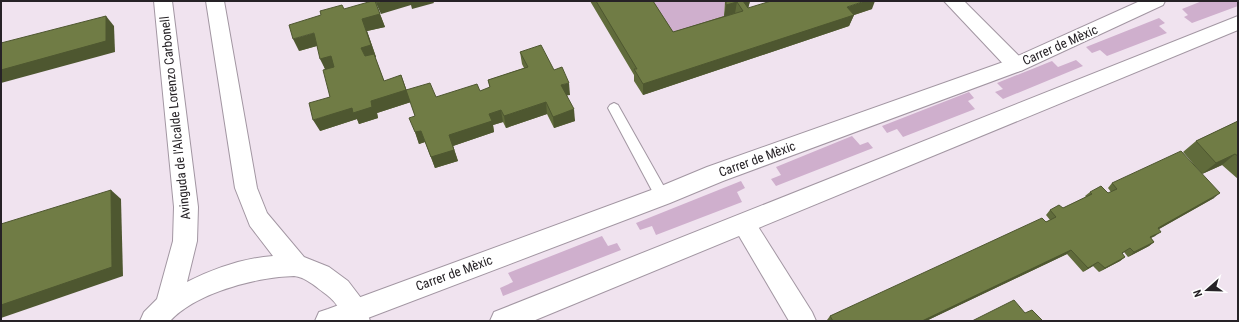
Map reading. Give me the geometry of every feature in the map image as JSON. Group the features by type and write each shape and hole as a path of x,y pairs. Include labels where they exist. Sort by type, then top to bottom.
{"main road":[{"name":"Avinguda de l'Alcalde Lorenzo Carbonell","path":"161,313 185,241 186,207 163,1"},
{"name":"Avinguda de l'Alcalde Lorenzo Carbonell","path":"215,1 246,188 258,219 295,265"},
{"path":"953,1 1016,65"},
{"name":"Carrer de Mèxic","path":"356,315 715,174 1016,65 1156,1"},
{"path":"503,321 1238,23"},
{"path":"744,224 803,321"},
{"name":"Avinguda de l'Alcalde Lorenzo Carbonell","path":"161,313 197,288 225,277 260,268 295,265 320,275 339,289 356,315"},
{"path":"328,321 356,315"}],"lane":[{"path":"614,108 662,196"}],"shaded area":[{"path":"644,1 725,1 724,17 672,43"},
{"path":"1202,1 1238,1 1238,6 1192,23 1184,17 1188,15 1182,9"},
{"path":"1159,18 1165,23 1159,26 1167,33 1107,56 1100,50 1092,53 1086,47"},
{"path":"1076,60 1083,66 1003,99 995,92 1003,89 997,83 1052,61 1058,67"},
{"path":"969,92 974,98 968,101 975,109 903,137 897,129 887,133 882,126"},
{"path":"852,136 860,145 868,142 873,148 776,186 771,179 781,175 776,167"},
{"path":"741,181 745,188 737,192 742,202 656,235 652,226 640,230 636,223"},
{"path":"602,236 608,246 617,243 621,250 503,296 500,288 513,282 508,273"}],"building":[{"path":"375,1 380,14 362,19 371,45 361,48 365,56 374,54 384,81 401,75 406,90 371,101 372,107 353,113 352,108 313,120 309,103 330,97 323,70 334,67 331,56 320,59 314,33 293,39 289,25 321,15 320,11 342,5 344,9"},
{"path":"596,1 653,1 673,32 743,11 737,2 726,5 726,1 743,1 748,8 771,1 865,1 847,7 854,15 643,84 634,69 637,69"},
{"path":"106,16 106,41 1,70 1,43"},
{"path":"541,45 554,70 562,67 569,83 561,85 574,109 553,117 546,102 504,116 501,110 489,114 492,121 449,135 454,150 431,157 421,131 415,132 409,118 415,116 406,90 430,83 436,97 477,84 480,91 490,87 488,80 528,67 520,52"},
{"path":"1238,121 1238,156 1235,154 1216,163 1196,141"},
{"path":"1181,151 1220,193 1158,228 1161,232 1150,237 1154,242 1134,252 1130,248 1122,253 1125,257 1105,268 1098,262 1088,268 1071,250 922,321 833,321 830,316 1042,218 1046,222 1056,217 1050,210 1059,205 1063,208 1092,194 1090,192 1101,186 1108,193 1117,189 1112,183"},
{"path":"111,190 112,267 1,305 1,224"},
{"path":"1014,300 1025,313 1032,310 1043,321 972,321"}]}
